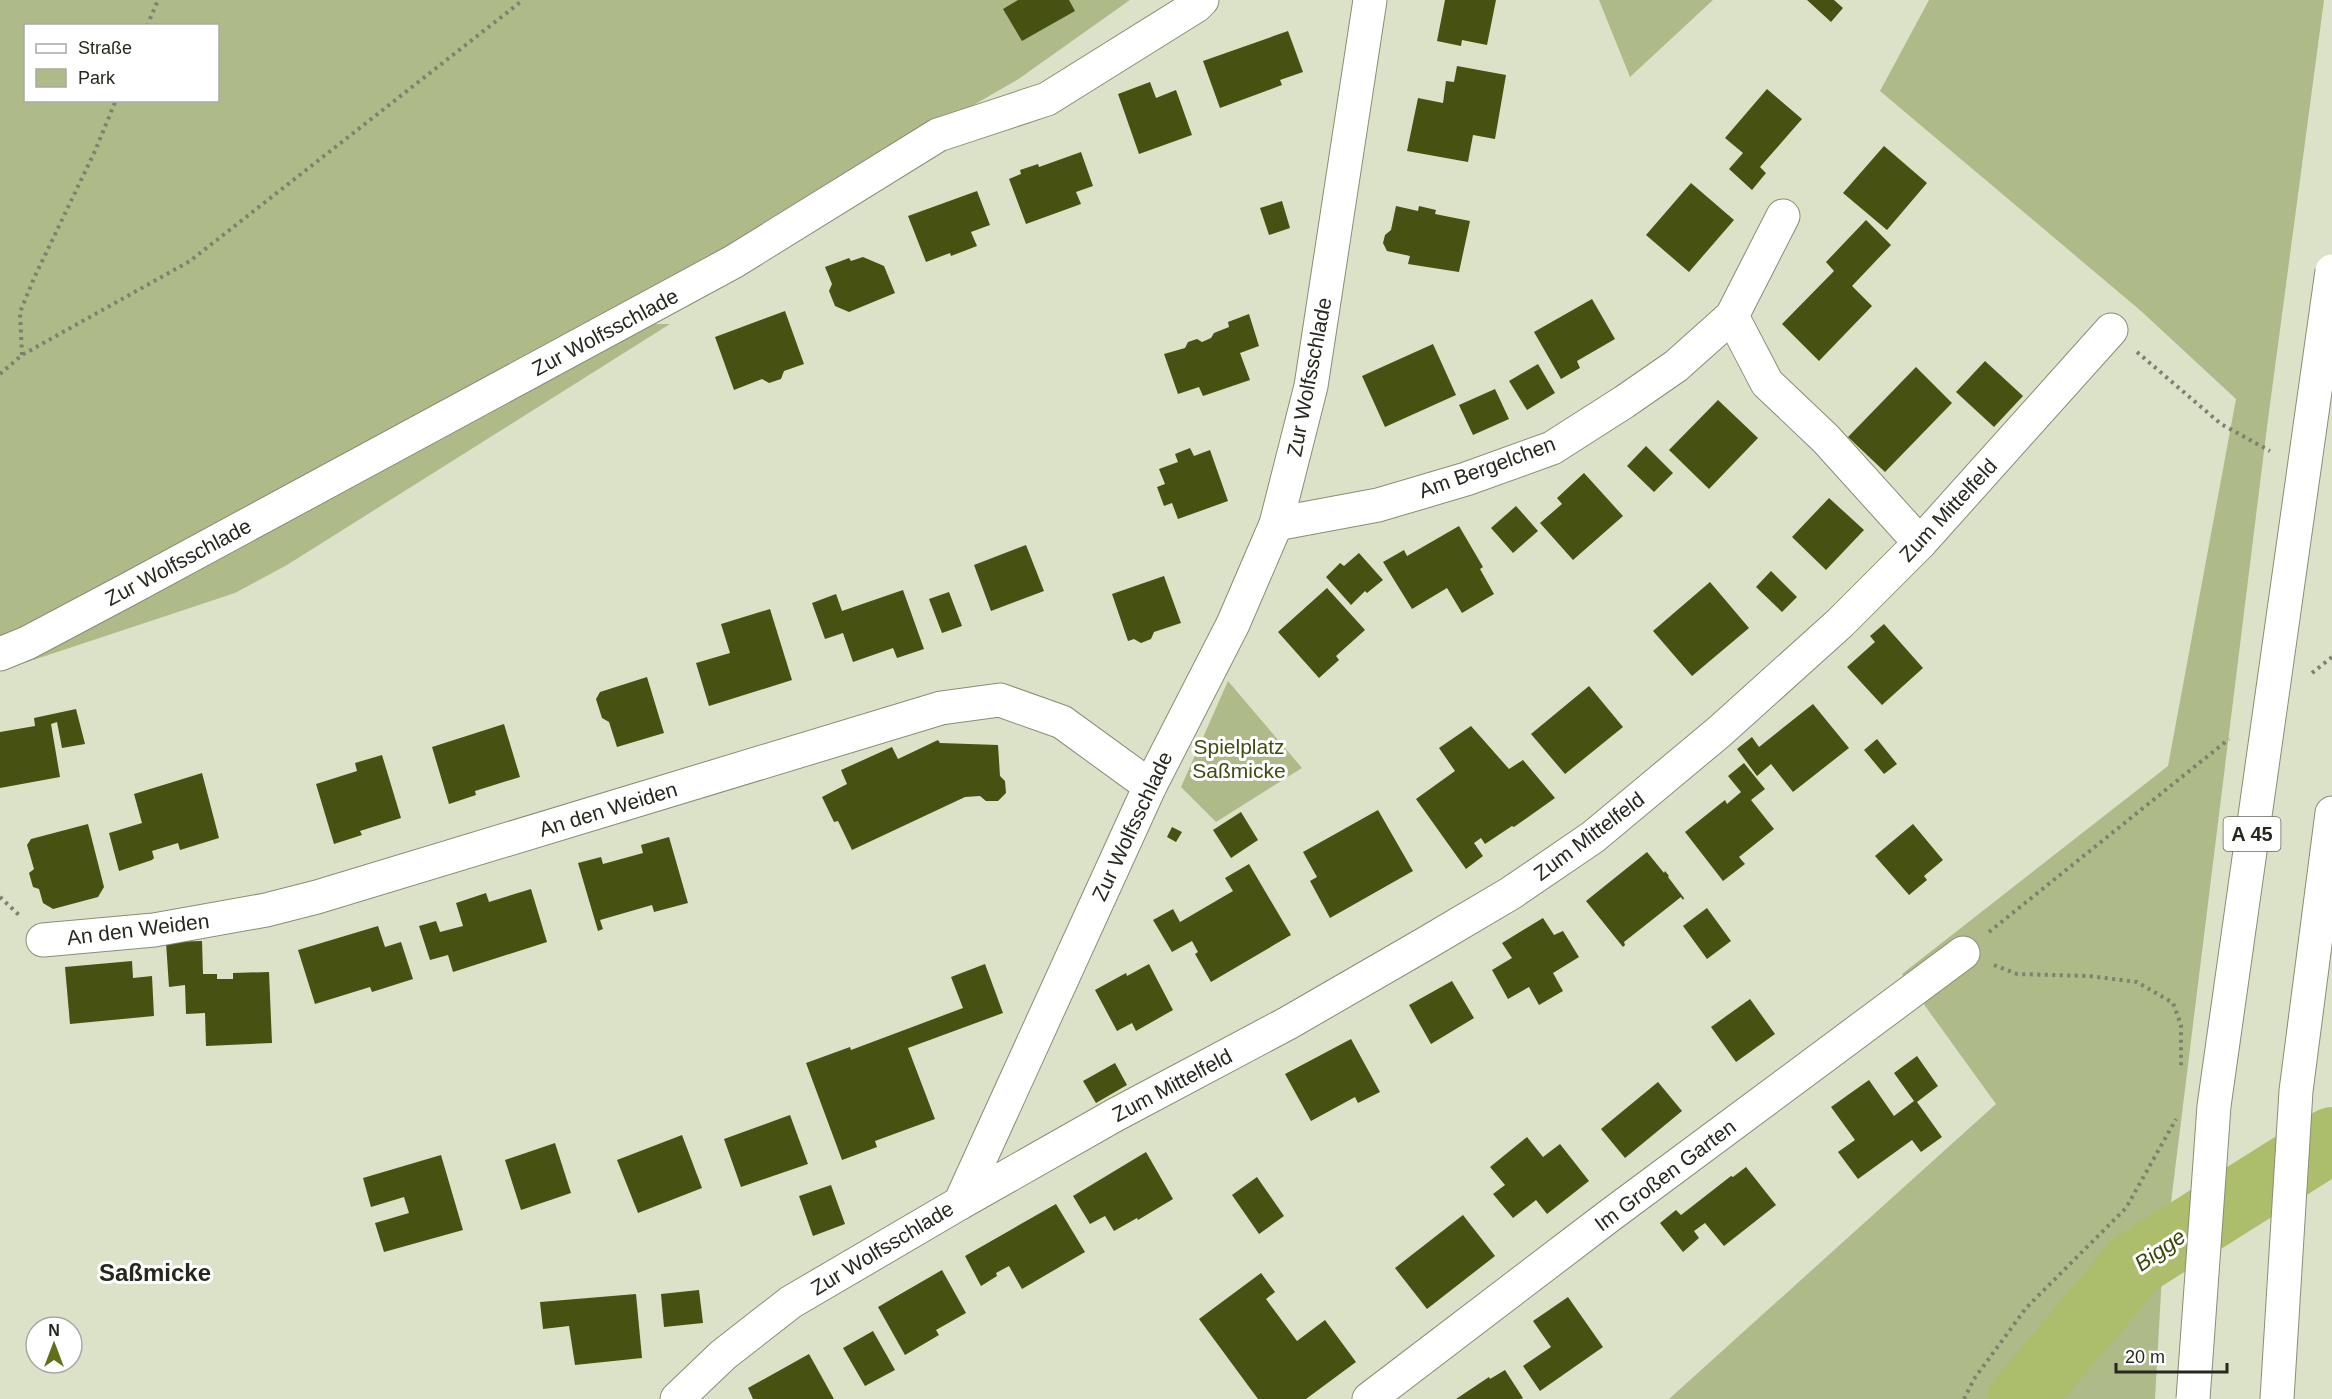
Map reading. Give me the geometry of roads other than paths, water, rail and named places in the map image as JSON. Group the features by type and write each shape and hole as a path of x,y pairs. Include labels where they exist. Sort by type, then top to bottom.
{"main road":[{"name":"Zur Wolfsschlade","path":"0,654 27,643 117,595 733,262 938,135 1047,99 1196,6 1202,0"},
{"name":"Zur Wolfsschlade","path":"677,1399 723,1355 791,1302 960,1203 1150,786 1233,624 1276,524 1311,386 1370,0"},
{"name":"Am Bergelchen","path":"1276,524 1378,504 1466,479 1552,448 1676,366 1732,316 1783,216"},
{"name":"A 45","path":"2193,1399 2214,1106 2332,271"},
{"path":"1732,316 1767,384 1826,439 1920,543"},
{"name":"Zum Mittelfeld","path":"960,1203 1115,1115 1288,1023 1424,945 1511,893 1593,837 1719,732 1840,623 1920,543 2112,330"},
{"name":"An den Weiden","path":"43,940 154,930 266,910 317,897 941,708 1000,700 1062,722 1150,786"},
{"path":"2277,1399 2296,1091 2332,813"},
{"name":"Im Großen Garten","path":"1369,1399 1609,1216 1963,953"}],"waterway":[{"name":"Bigge","path":"2021,1399 2135,1264 2332,1140"}],"district":[{"name":"Saßmicke","path":"155,1272"}],"park label":[{"name":"Spielplatz Saßmicke","path":"1239,758"}]}
